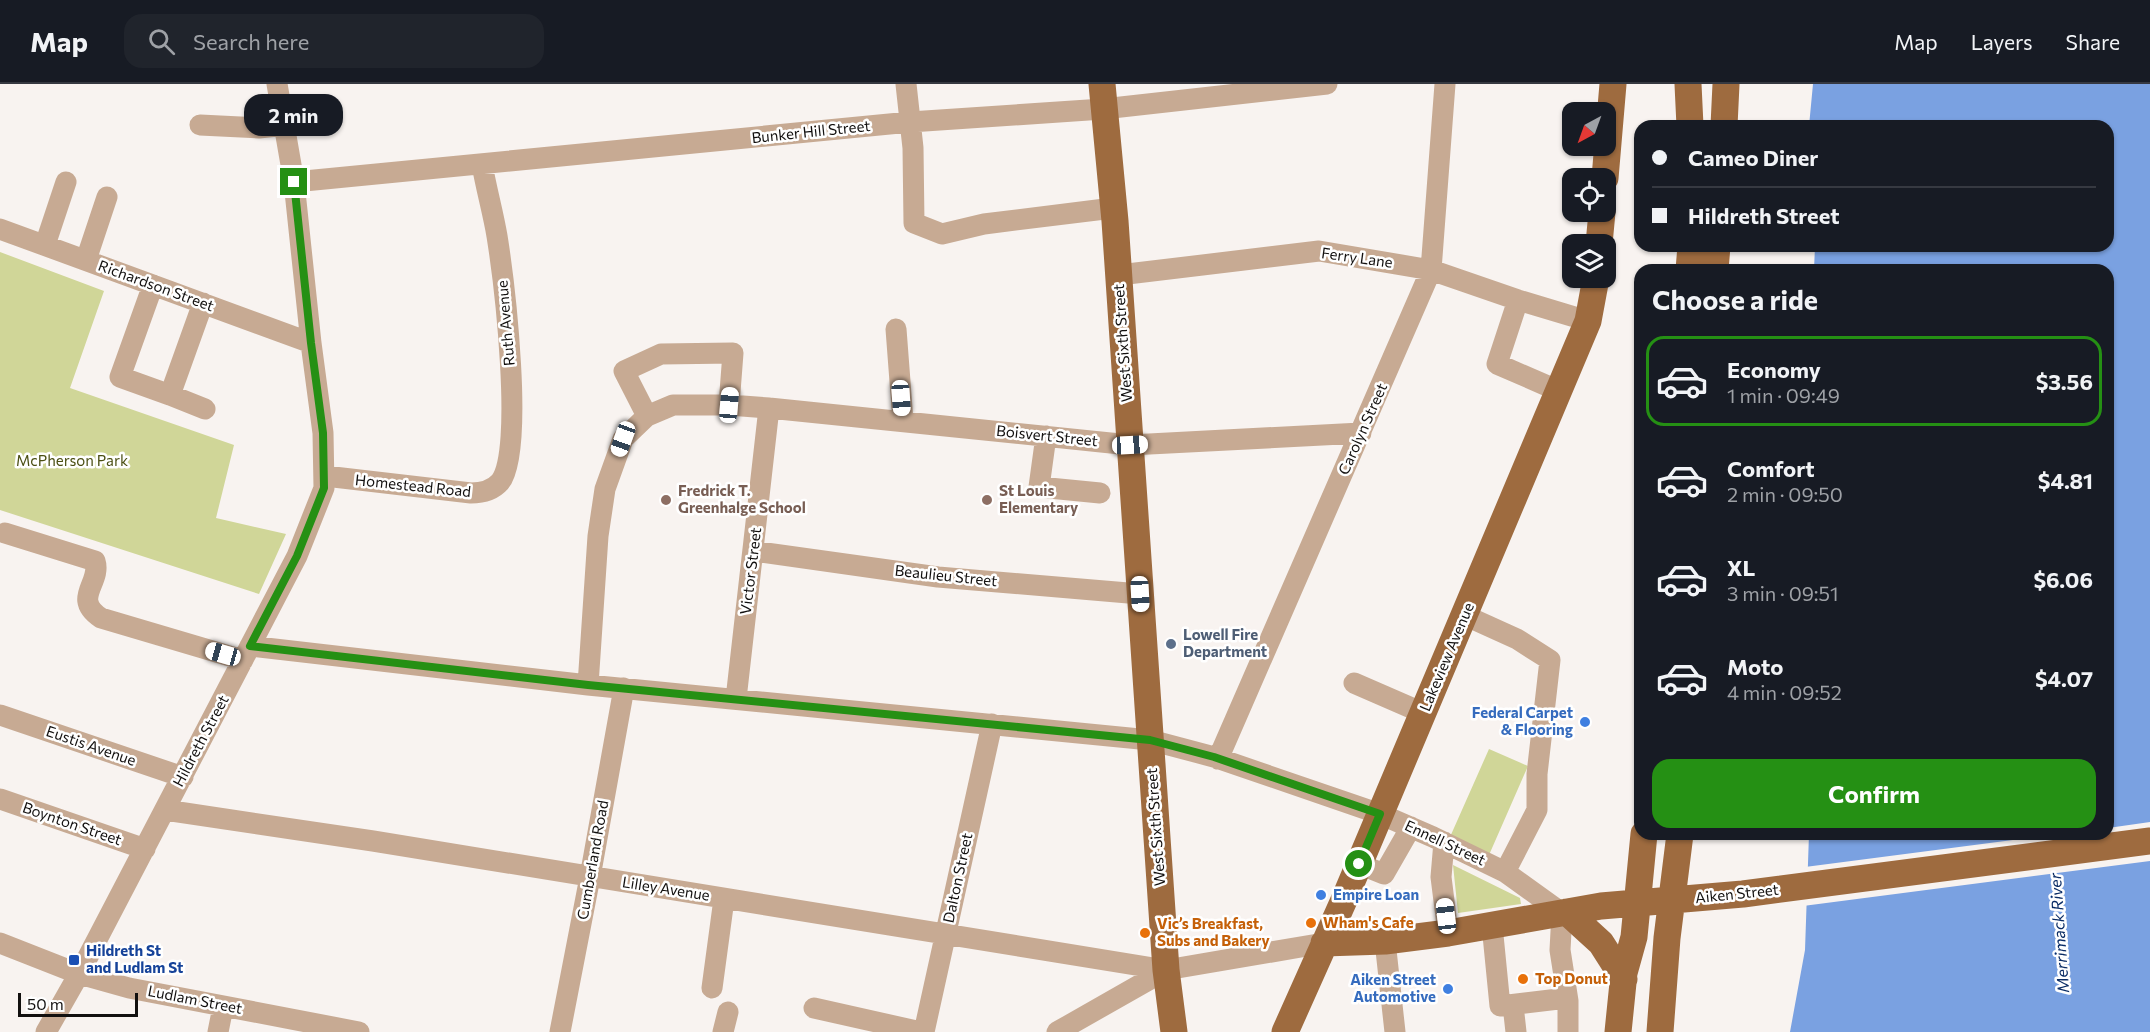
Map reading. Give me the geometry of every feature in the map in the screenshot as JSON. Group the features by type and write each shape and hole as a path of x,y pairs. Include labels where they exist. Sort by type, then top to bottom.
{"main road":[{"path":"1606,168 1613,84"},
{"path":"1688,84 1690,120"},
{"path":"1724,120 1726,84"},
{"name":"West Sixth Street","path":"1102,97 1119,276 1166,970 1174,1032"},
{"name":"Lakeview Avenue","path":"1285,1032 1359,864 1559,391 1588,321 1594,288"},
{"path":"1618,1032 1624,979 1634,937 1643,840"},
{"path":"1660,1032 1679,840"},
{"name":"Aiken Street","path":"1324,944 1385,941 1448,933 1601,906 1770,890 2150,841"},
{"path":"1565,912 1601,943 1624,979"}],"street":[{"name":"Hildreth Street","path":"46,1032 183,777 297,556 324,488 323,433 294,182 286,124 277,84"},
{"path":"906,84 913,148 914,223 942,234 984,224 1113,208"},
{"name":"Bunker Hill Street","path":"294,182 910,123 1102,97 1327,84"},
{"name":"Carolyn Street","path":"1218,759 1431,270 1445,84"},
{"path":"200,126 260,128 286,124"},
{"name":"Ruth Avenue","path":"482,164 497,236 509,348 510,452 499,483"},
{"path":"45,245 66,182"},
{"path":"86,260 107,197"},
{"name":"Richardson Street","path":"0,229 311,343"},
{"name":"Ferry Lane","path":"1119,276 1319,251 1431,270 1588,321"},
{"path":"153,285 120,377 205,409"},
{"path":"1518,300 1497,364 1559,391"},
{"path":"170,395 203,303"},
{"path":"896,329 903,422"},
{"path":"588,685 598,536 605,489 623,439 647,416 624,371 661,354 733,353 729,405"},
{"name":"Boisvert Street","path":"647,416 673,405 729,405 1130,445 1361,433"},
{"name":"Victor Street","path":"736,699 770,408"},
{"path":"1046,436 1039,487 1100,493"},
{"name":"Homestead Road","path":"325,477 471,493 484,492 499,483"},
{"name":"Ennell Street","path":"5,533 95,561 97,567 89,589 87,603 92,612 101,618 247,653 1150,740 1218,759 1380,814 1505,872 1565,912"},
{"name":"Beaulieu Street","path":"753,551 938,577 1140,594"},
{"path":"1464,615 1516,639 1550,660 1537,774 1537,810 1505,872"},
{"path":"1354,683 1423,713"},
{"name":"Cumberland Road","path":"560,1032 624,688"},
{"name":"Eustis Avenue","path":"0,715 183,777"},
{"name":"Dalton Street","path":"922,1032 992,724"},
{"name":"Boynton Street","path":"0,799 145,849"},
{"name":"Lilley Avenue","path":"165,810 373,841 1166,970"},
{"path":"1359,864 1384,874 1411,827"},
{"path":"1444,842 1441,877 1448,933"},
{"path":"712,988 724,899"},
{"path":"1565,912 1560,950 1567,998 1568,1032"},
{"path":"1492,925 1500,1006 1567,998"},
{"path":"1385,941 1395,1032"},
{"name":"Ludlam Street","path":"0,943 79,974 129,988 359,1032"},
{"path":"1057,1032 1166,970 1324,944"},
{"path":"1513,1005 1516,1032"},
{"path":"218,1032 223,1006"},
{"path":"814,1008 922,1032"}],"green space":[{"name":"McPherson Park","path":"0,252 104,291 70,388 234,445 216,518 286,534 259,594 0,510"},
{"path":"1489,749 1528,766 1489,855 1450,837"},
{"path":"1453,865 1520,898 1521,904 1458,913"}],"water":[{"name":"Merrimack River","path":"1813,84 2150,84 2150,1032 1790,1032 1805,950 1809,840 2114,840 2114,264 1814,264 1815,252 2114,252 2114,120 1810,120"}],"pier":[{"path":"2150,822 2150,861 1803,906 1805,867 2013,840 2114,840 2114,827"}],"place":[{"name":"Fredrick T. Greenhalge School","path":"666,500"},
{"name":"St Louis Elementary","path":"987,500"},
{"name":"Lowell Fire Department","path":"1171,644"},
{"name":"Federal Carpet & Flooring","path":"1585,722"},
{"name":"Empire Loan","path":"1321,895"},
{"name":"Wham's Cafe","path":"1311,923"},
{"name":"Vic’s Breakfast, Subs and Bakery","path":"1145,933"},
{"name":"Hildreth St and Ludlam St","path":"74,960"},
{"name":"Top Donut","path":"1523,979"},
{"name":"Aiken Street Automotive","path":"1448,989"}],"route":[{"path":"294,182 323,433 324,488 297,556 250,646 588,685 1150,740 1214,757 1380,814 1359,864"}]}
